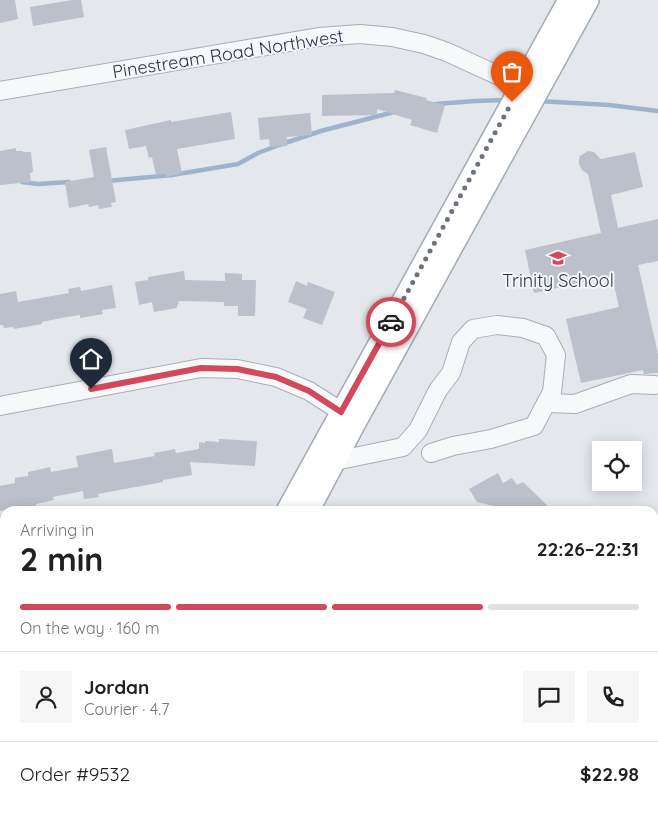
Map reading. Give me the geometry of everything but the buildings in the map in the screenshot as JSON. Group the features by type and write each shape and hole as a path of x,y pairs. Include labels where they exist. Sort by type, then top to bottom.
{"main road":[{"path":"529,90 569,0"},
{"path":"290,506 348,416 529,90 588,0"},
{"path":"311,506 335,461 348,416"}],"street":[{"name":"Pinestream Road Northwest","path":"0,91 319,37 360,34 392,37 424,44 447,52 529,90"},
{"path":"335,461 403,447 418,430 438,390 451,373 461,342 474,329 497,325 523,328 546,336 556,355 552,392 534,426 492,439 453,446 431,453"},
{"path":"0,406 201,368 237,369 276,377 309,391 348,416"},
{"path":"546,403 575,404 631,384 656,385"}],"waterway":[{"path":"436,104 506,100"},
{"path":"538,101 609,105 658,111"},
{"path":"107,181 172,175 238,164 258,153 279,145 321,131 394,112"},
{"path":"22,182 38,184 69,182"}],"way so far":[{"path":"391,322 512,102"}],"place":[{"name":"Trinity School","path":"558,258"}],"route":[{"path":"91,389 201,368 237,369 276,377 309,391 341,412 391,322"}]}
